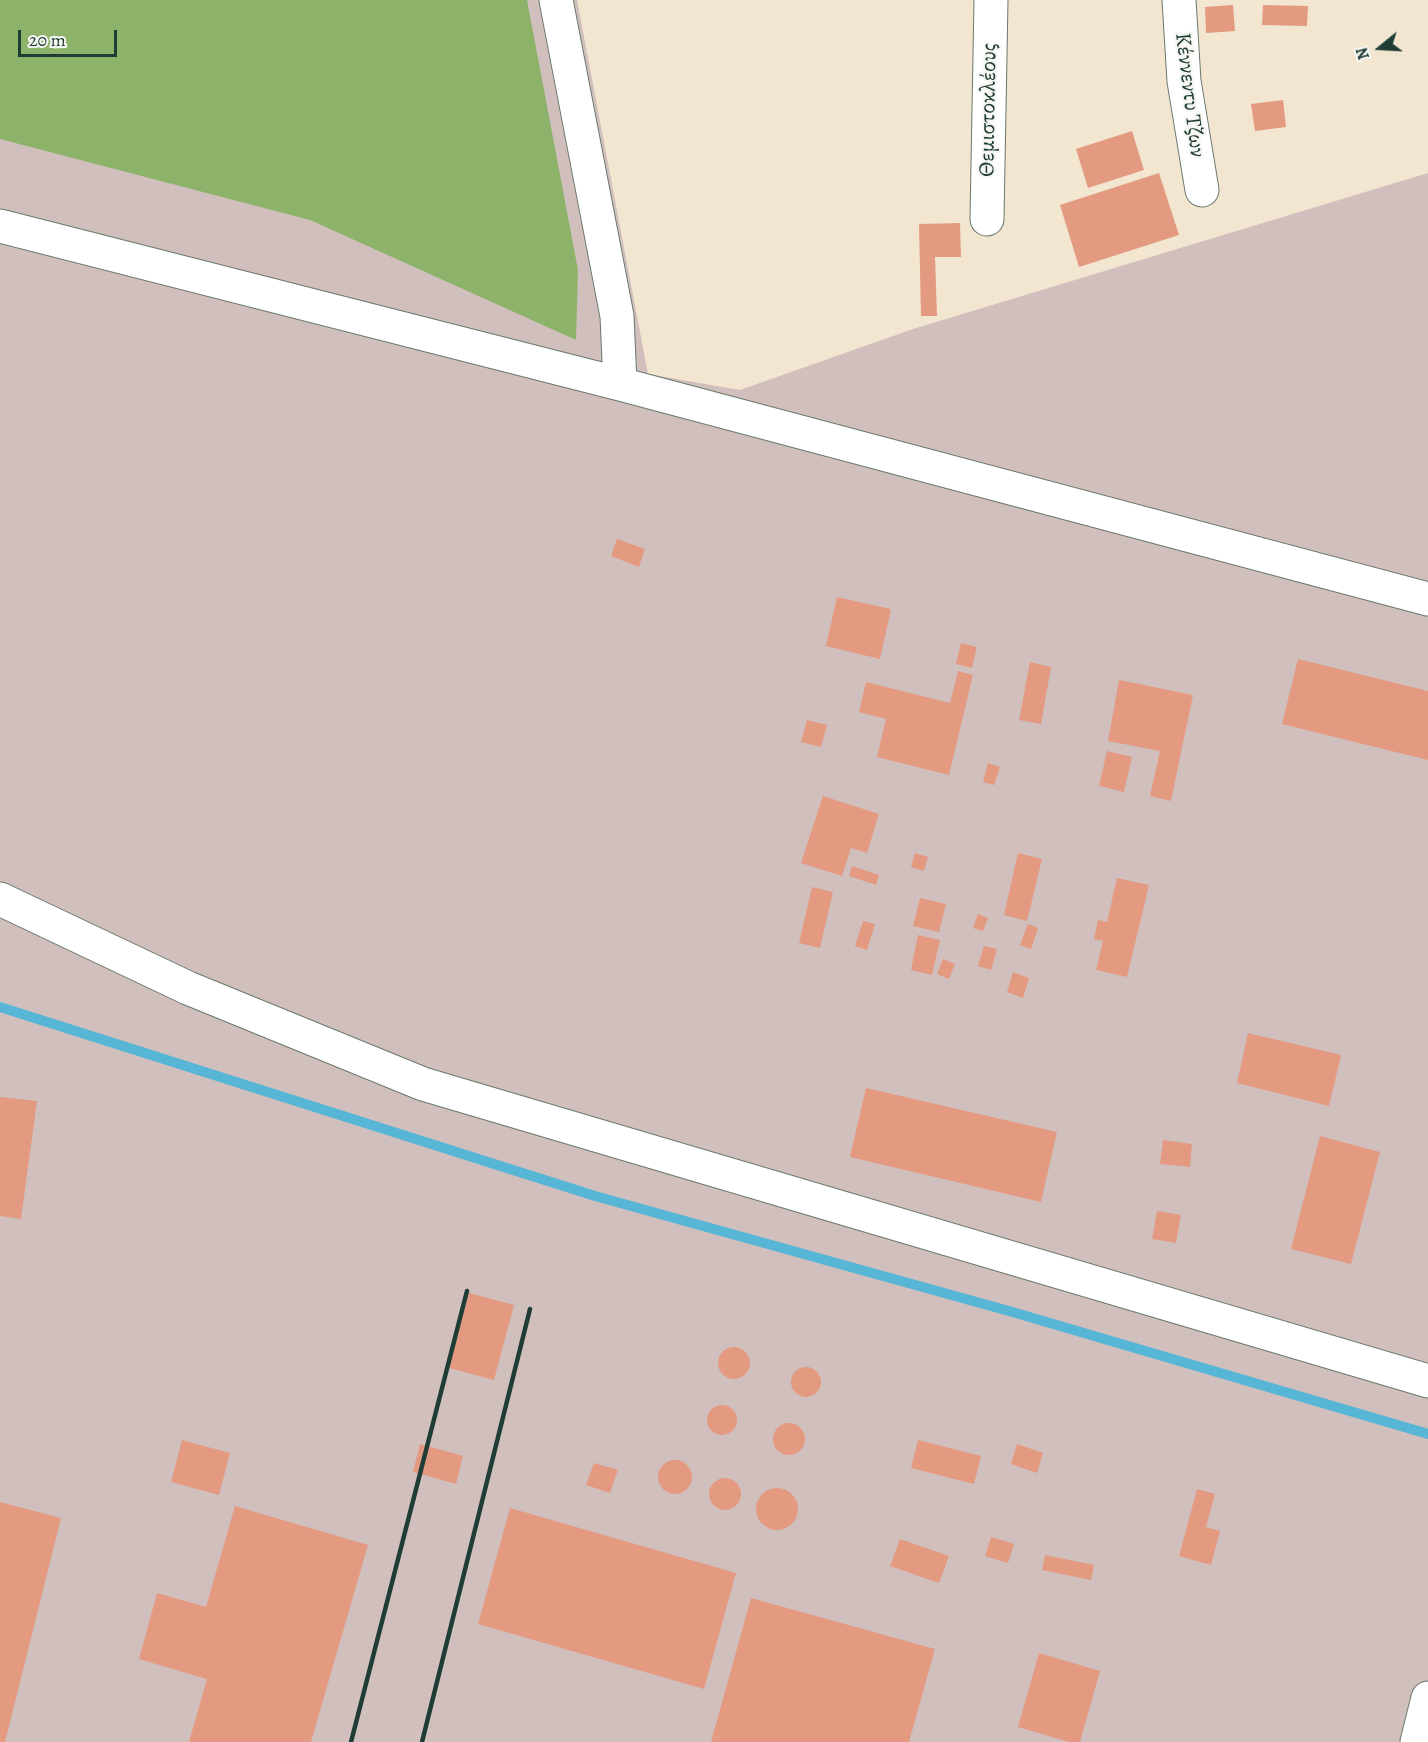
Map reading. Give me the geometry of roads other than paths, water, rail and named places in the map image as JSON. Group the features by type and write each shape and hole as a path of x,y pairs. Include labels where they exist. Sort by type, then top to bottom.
{"street":[{"path":"556,0 617,316 620,384"},
{"name":"Θεμιστοκλέους","path":"987,219 991,0"},
{"name":"Κέννεντυ Τζων","path":"1179,0 1184,81 1202,190"},
{"path":"0,226 620,384 1428,599"},
{"path":"0,899 189,988 423,1084 1428,1381"},
{"path":"1417,1742 1428,1698"}],"waterway":[{"path":"0,1007 595,1196 1009,1311 1428,1434"}],"railway":[{"path":"351,1742 467,1291"},
{"path":"422,1742 530,1309"}]}
